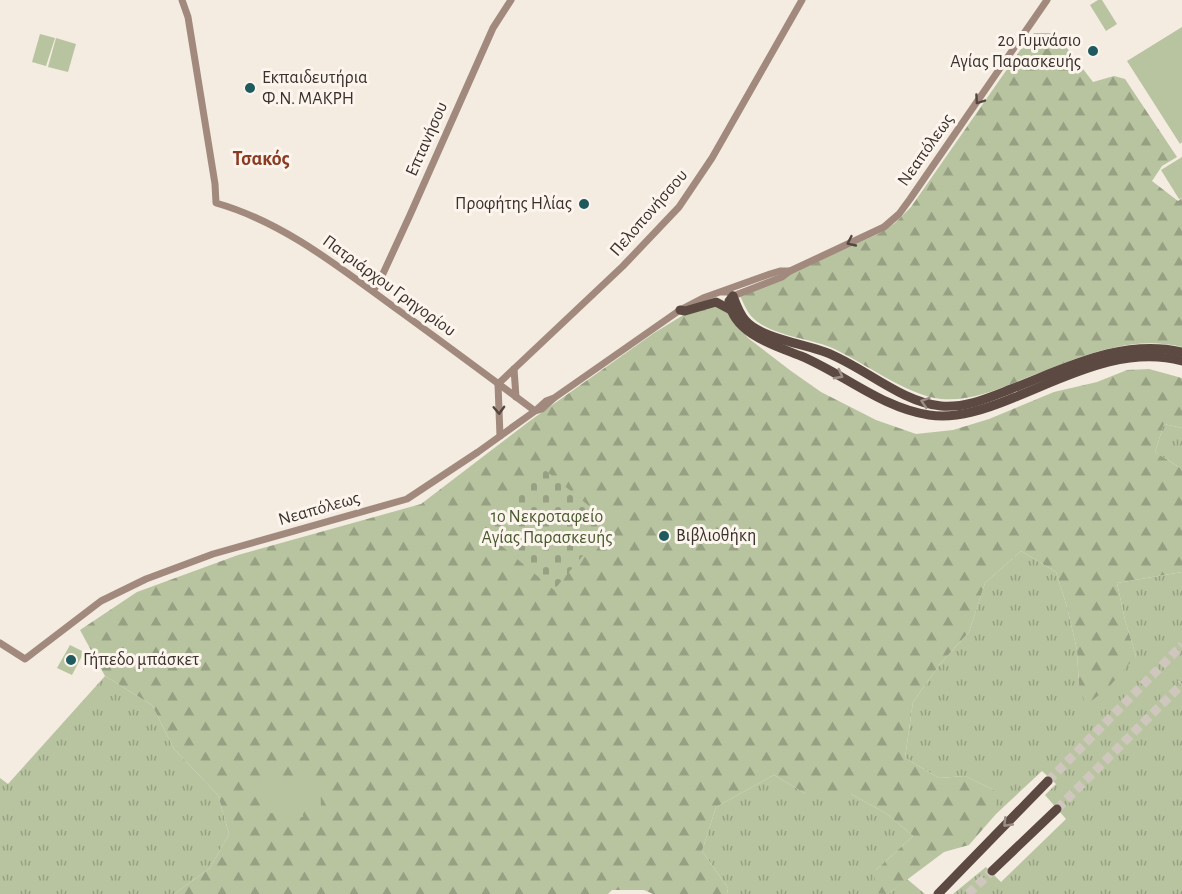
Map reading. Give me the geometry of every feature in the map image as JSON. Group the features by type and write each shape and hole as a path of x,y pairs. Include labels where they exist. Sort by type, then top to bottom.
{"highway":[{"path":"731,310 729,300 733,296 742,315 754,328 833,355 912,397 936,405 956,406 981,401 1118,350 1149,347 1182,351"},
{"path":"680,310 685,311 716,302 731,310 743,326 764,340 811,360 888,402 930,415 955,415 981,410 1117,359 1152,356 1182,361"},
{"path":"938,894 1048,781"},
{"path":"992,871 1057,809"}],"street":[{"name":"Πατριάρχου Γρηγορίου","path":"182,0 188,17 215,184 216,203 271,225 294,237 373,291 535,411"},
{"name":"Επτανήσου","path":"373,291 410,215 493,28 511,0"},
{"name":"Πελοπονήσσου","path":"498,384 623,266 679,207 712,158 802,0"},
{"name":"Νεαπόλεως","path":"0,643 25,659 110,595 146,579 206,556 407,499 680,310 780,271 790,271 884,227 899,214 1047,0"},
{"path":"722,292 728,292 733,296 782,277 790,271"},
{"path":"514,369 516,397"},
{"path":"498,384 501,436"}],"green space":[{"path":"1102,0 1117,24 1106,31 1090,5"},
{"path":"1182,27 1182,142 1180,144 1127,61"},
{"path":"1034,33 1053,33 1093,82 1114,76 1125,79 1177,157 1162,166 1152,181 1178,201 1182,198 1182,347 1139,344 1118,347 1077,358 980,395 961,399 941,399 914,392 830,347 767,328 751,316 740,296 878,234 895,223 911,207"},
{"path":"40,34 55,38 46,66 32,62"},
{"path":"56,38 76,44 68,72 48,67"},
{"path":"1182,157 1182,198 1179,199 1161,170"},
{"path":"715,305 725,309 748,338 821,392 876,420 916,434 953,430 989,419 1054,392 1097,382 1127,370 1149,369 1182,378 1182,428 1164,424 1155,452 1182,469 1182,572 1117,583 1136,656 1108,688 1086,705 1079,687 1077,650 1056,572 1021,551 985,583 969,632 940,664 913,702 905,758 939,778 965,776 996,791 996,814 969,845 944,852 888,894 873,893 876,870 913,836 887,814 851,794 806,794 774,775 716,807 702,851 728,888 727,894 653,894 644,890 612,890 608,894 174,894 210,868 229,834 218,795 174,749 152,705 105,676 80,630 137,592 238,555 421,504 531,420 654,333 685,314"},
{"path":"1164,424 1182,428 1182,469 1155,452"},
{"name":"1ο Νεκροταφείο Αγίας Παρασκευής","path":"540,466 610,523 554,590 485,532"},
{"path":"1021,551 1056,572 1077,650 1079,687 1136,656 1117,583 1182,572 1182,894 953,894 986,867 1001,882 1066,819 1045,795 1056,784 1042,771 996,814 996,791 965,776 939,778 905,758 913,702 940,664 969,632 985,583"},
{"name":"Γήπεδο μπάσκετ","path":"70,645 84,652 72,675 57,668"},
{"path":"105,676 152,705 174,749 218,795 229,834 210,868 174,894 0,894 0,778 8,784"},
{"path":"774,775 806,794 851,794 887,814 913,836 876,870 888,894 727,894 728,888 702,851 716,807"},
{"path":"303,777 320,777 321,807 303,807 303,817 281,817 280,813 264,813 263,779 302,779"},
{"path":"907,879 925,894 888,894"}],"tunnel":[{"path":"1048,781 1182,645"},
{"path":"1057,809 1182,684"},
{"path":"968,894 992,871"}],"place":[{"name":"2ο Γυμνάσιο Αγίας Παρασκευής","path":"1093,51"},
{"name":"Εκπαιδευτήρια Φ.Ν. ΜΑΚΡΗ","path":"250,88"},
{"name":"Προφήτης Ηλίας","path":"584,204"},
{"name":"Βιβλιοθήκη","path":"664,536"},
{"name":"Γήπεδο μπάσκετ","path":"71,660"}],"district":[{"name":"Τσακός","path":"261,159"}]}
